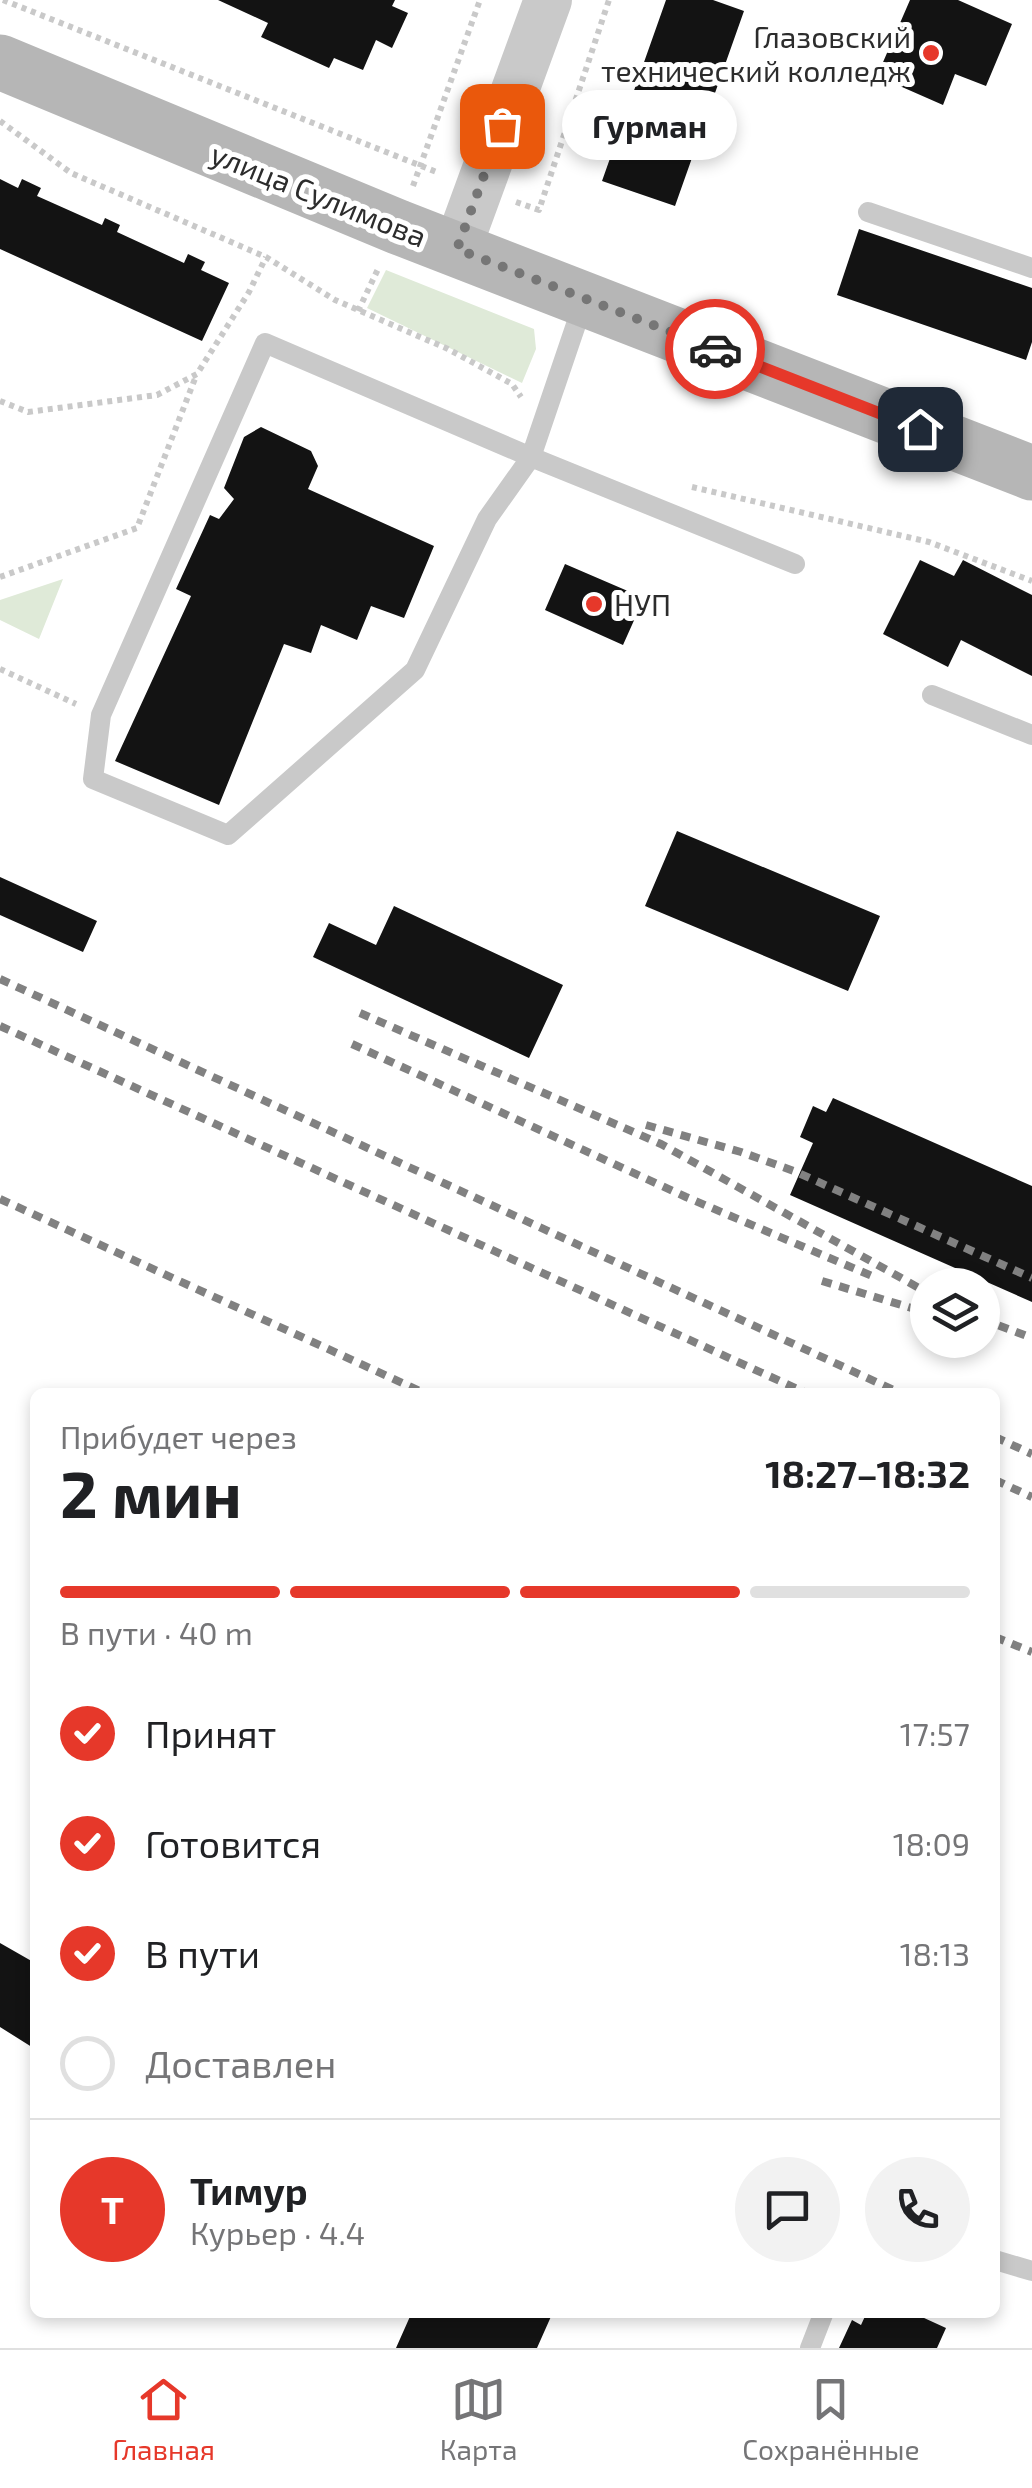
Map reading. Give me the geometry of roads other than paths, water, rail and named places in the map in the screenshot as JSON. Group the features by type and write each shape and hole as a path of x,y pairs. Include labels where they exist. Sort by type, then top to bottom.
{"main road":[{"name":"улица Сулимова","path":"0,62 398,227 1032,472"}],"street":[{"path":"457,249 548,0"}],"lane":[{"path":"868,212 1032,268"},
{"path":"585,299 530,457 487,519 415,670 228,835 93,779 101,715 266,343 530,457 795,564"},
{"path":"932,695 1032,735"},
{"path":"1000,2262 1032,2272"},
{"path":"810,2348 822,2318"}],"railway":[{"path":"0,979 889,1388"},
{"path":"360,1013 661,1144 910,1283"},
{"path":"0,1026 795,1388"},
{"path":"352,1044 686,1197 872,1276"},
{"path":"646,1125 794,1171 1032,1278"},
{"path":"0,1199 413,1388"},
{"path":"822,1281 910,1308"},
{"path":"1000,1326 1032,1338"},
{"path":"1000,1439 1032,1454"},
{"path":"1000,1482 1032,1497"},
{"path":"1000,1639 1032,1652"}],"place":[{"name":"Глазовский технический колледж","path":"931,53"},
{"name":"Гурман","path":"502,126"},
{"name":"НУП","path":"594,604"}]}
